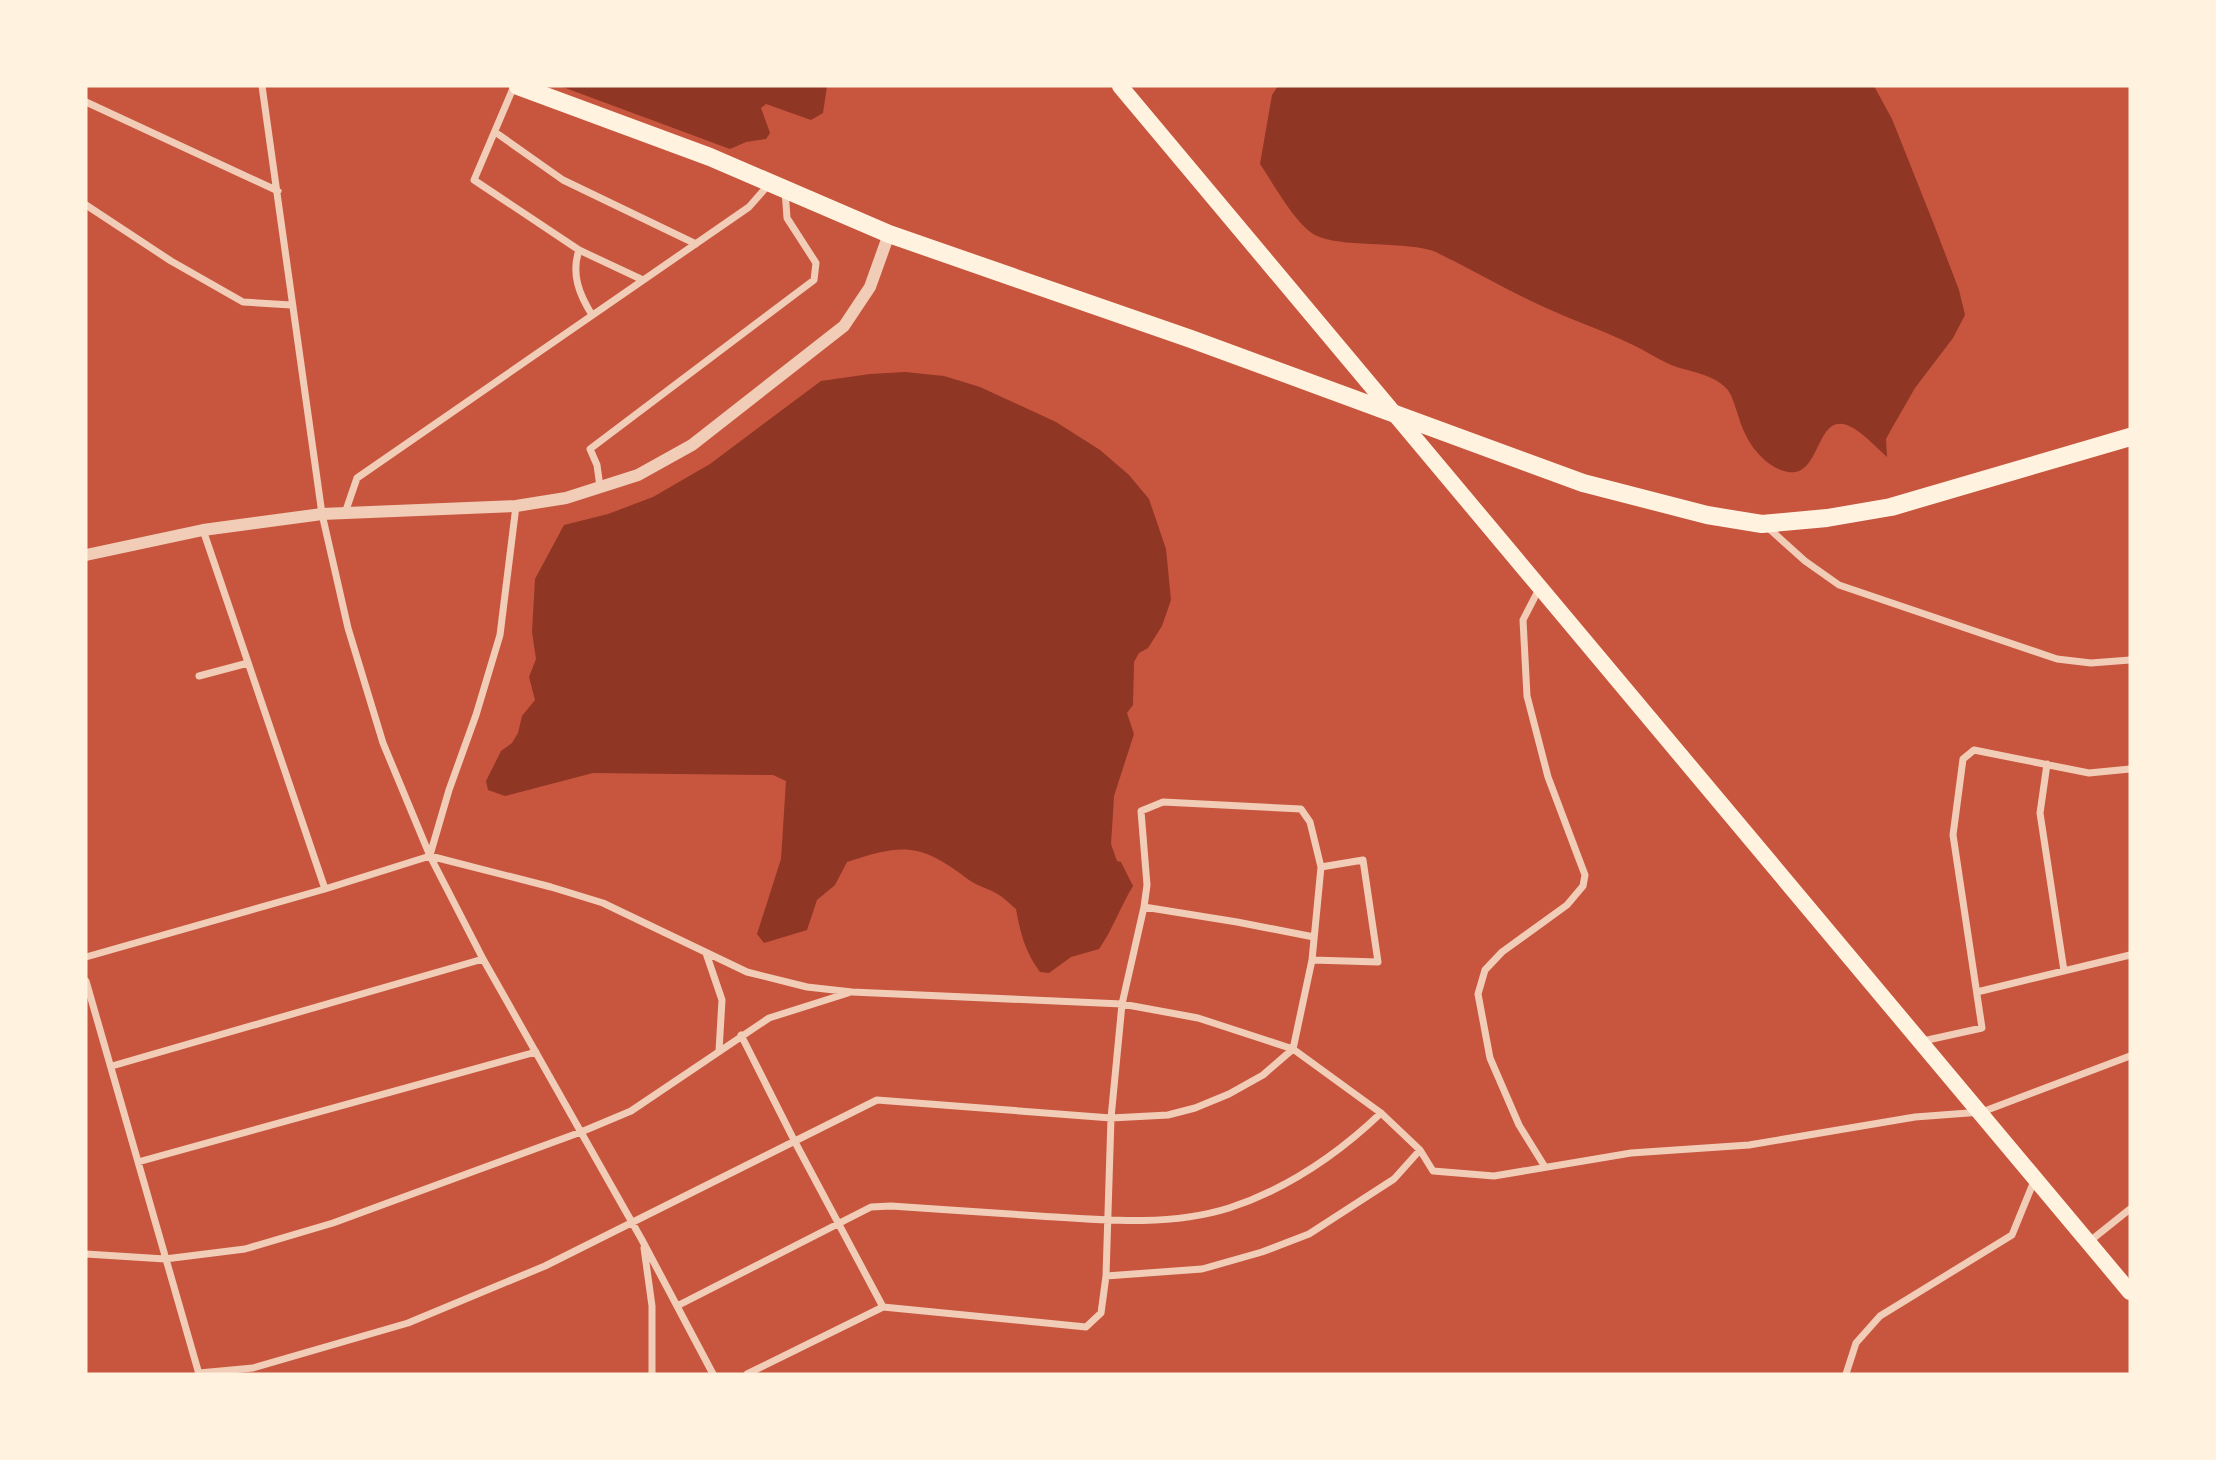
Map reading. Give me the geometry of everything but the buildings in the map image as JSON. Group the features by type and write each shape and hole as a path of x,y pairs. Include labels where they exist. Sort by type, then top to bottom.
{"highway":[{"path":"516,86 710,157 889,234 1191,339 1583,484 1707,515 1762,524 1828,518 1891,507 2130,437"}],"main road":[{"path":"1120,86 1539,589 1982,1112 2130,1292"}],"street":[{"path":"262,86 322,514 348,628 383,743 430,856 483,959 642,1240 713,1374"},
{"path":"516,86 474,180 579,250 643,280"},
{"path":"86,102 278,191"},
{"path":"495,132 564,180 696,244"},
{"path":"345,513 356,478 778,186 787,218 816,263 814,280 590,449 597,465 600,487"},
{"path":"86,205 171,261 243,302 291,305"},
{"path":"86,555 203,530 322,514 516,506 566,498 638,475 692,445 844,326 870,287 889,234"},
{"path":"579,250 575,262 575,278 592,316"},
{"path":"430,856 500,635 516,506"},
{"path":"1762,524 1805,561 1839,584 2057,659 2091,663 2130,660"},
{"path":"203,530 325,890"},
{"path":"1539,589 1523,621 1528,696 1548,777 1585,875 1583,886 1567,905 1502,952 1485,970 1478,994 1490,1058 1519,1125 1545,1167"},
{"path":"200,676 248,663"},
{"path":"1922,1042 1982,1028 1953,835 1963,759 1974,750 2089,773 2130,769"},
{"path":"2047,764 2040,813 2064,971"},
{"path":"86,981 199,1374 248,1368 408,1323 545,1266 877,1100 1111,1118 1168,1115 1195,1108 1229,1094 1263,1075 1293,1049 1312,960 1321,867 1310,822 1301,809 1163,802 1140,811 1147,885 1122,1004 1111,1118 1106,1276 1101,1313 1086,1327 883,1307 747,1374"},
{"path":"86,957 325,890 430,856 551,887 603,904 747,972 807,987 852,992 1122,1004 1198,1018 1293,1049 1381,1113 1420,1150 1433,1171 1494,1176 1631,1153 1749,1145 1915,1117 1982,1112 2130,1056"},
{"path":"1312,960 1378,962 1363,860 1321,867"},
{"path":"1144,907 1314,937"},
{"path":"706,953 722,1000 719,1051"},
{"path":"1977,992 2130,955"},
{"path":"112,1066 483,959"},
{"path":"86,1254 165,1259 245,1249 333,1223 631,1111 769,1018 852,992"},
{"path":"741,1035 883,1307"},
{"path":"138,1162 536,1052"},
{"path":"677,1306 871,1207 891,1206 1108,1221 1156,1220 1227,1209 1292,1181 1321,1163 1352,1140 1381,1113"},
{"path":"1106,1276 1202,1269 1262,1252 1309,1234 1394,1179 1420,1150"},
{"path":"1846,1374 1856,1343 1880,1315 2012,1234 2036,1177"},
{"path":"2090,1241 2130,1209"},
{"path":"642,1240 652,1306 652,1374"},
{"path":"248,1368 256,1374"}],"shaded area":[{"path":"560,86 827,86 823,113 811,120 766,104 761,108 770,133 766,139 746,142 730,149"},
{"path":"1278,86 1874,86 1892,119 1933,222 1959,290 1965,315 1953,338 1915,388 1892,428 1886,439 1887,457 1855,429 1841,424 1831,426 1805,467 1795,472 1781,470 1766,461 1754,449 1745,434 1733,399 1715,379 1669,364 1619,338 1542,306 1433,251 1417,247 1339,242 1307,230 1292,213 1260,164 1272,95"},
{"path":"905,372 944,376 980,387 1056,422 1100,450 1129,475 1149,499 1166,549 1171,600 1162,626 1148,648 1139,653 1134,662 1133,705 1127,713 1134,734 1114,796 1111,844 1117,861 1121,862 1133,886 1099,949 1071,957 1049,973 1040,972 1030,957 1021,934 1016,909 997,894 972,882 938,859 911,850 883,852 847,862 835,885 817,900 807,930 764,943 757,934 781,859 786,781 773,775 593,773 505,796 488,790 486,781 501,751 512,743 518,733 522,716 535,700 529,677 536,659 532,632 535,579 564,525 608,514 653,497 710,464 821,381"}]}
